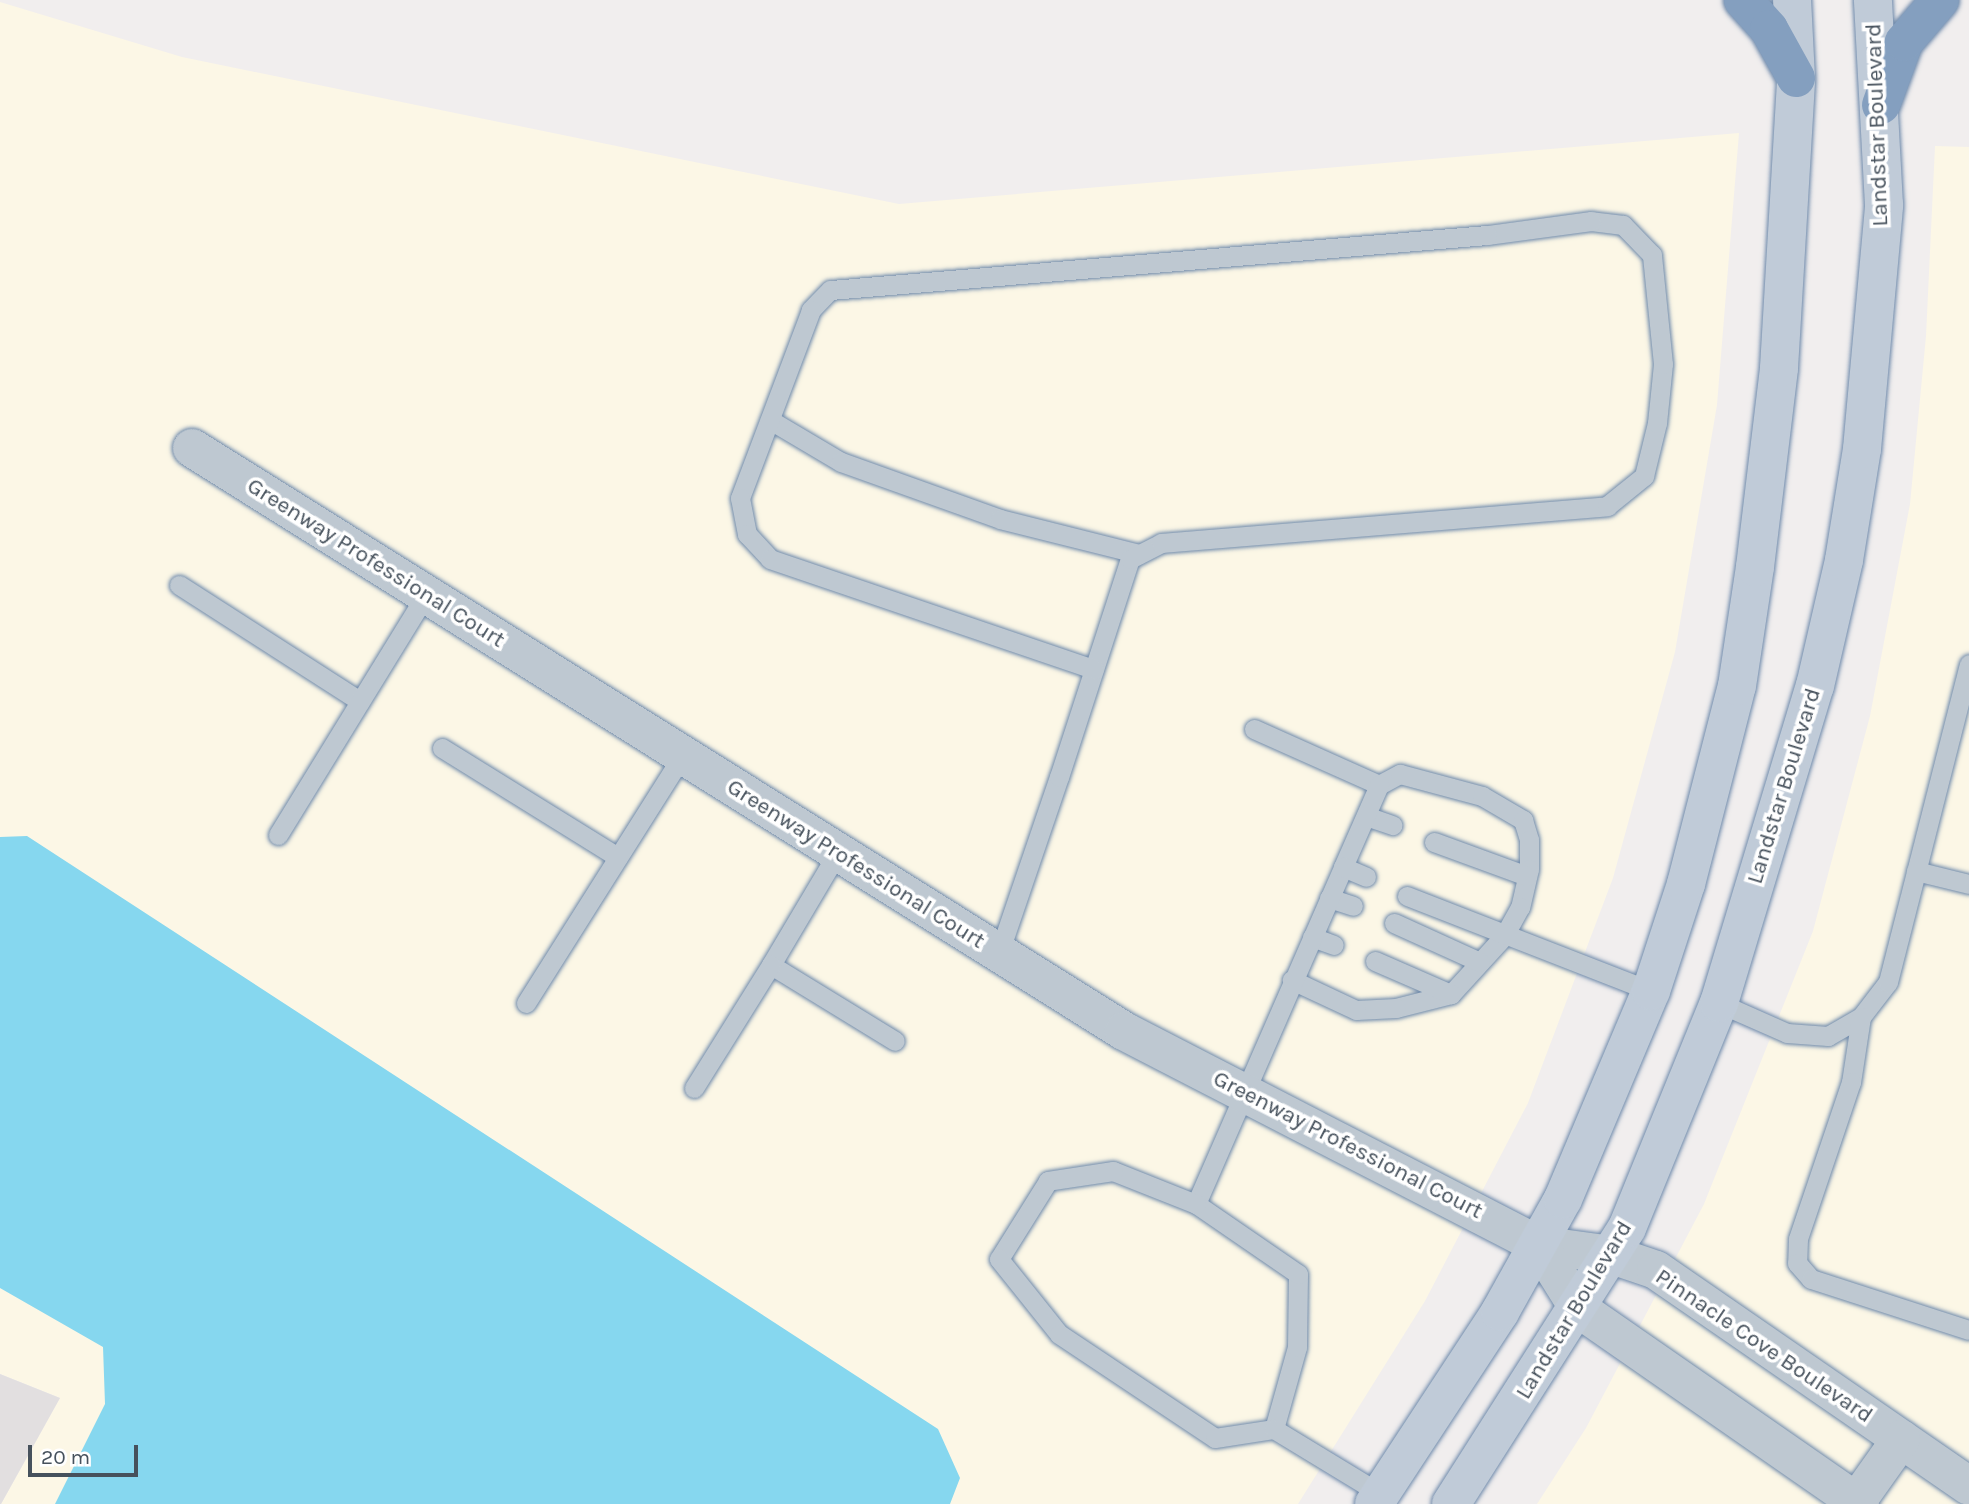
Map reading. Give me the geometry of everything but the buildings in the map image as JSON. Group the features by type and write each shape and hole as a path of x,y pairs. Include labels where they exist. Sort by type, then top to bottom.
{"highway":[{"path":"1743,0 1769,29 1796,78"},
{"path":"1881,105 1904,42 1940,0"}],"street":[{"path":"1378,1499 1539,1245 1651,990 1686,884 1737,687 1779,368 1796,78 1793,0"},
{"name":"Landstar Boulevard","path":"1451,1504 1579,1310 1612,1255 1719,1003 1815,686 1844,560 1861,449 1884,205 1881,105 1873,0"},
{"name":"Greenway Professional Court","path":"192,448 1124,1031 1539,1245"},
{"path":"1539,1245 1579,1310 1858,1503 1901,1439"},
{"name":"Pinnacle Cove Boulevard","path":"1539,1245 1612,1255 1656,1270 1969,1486"}],"lane":[{"path":"999,953 1094,669 1130,559 1161,542 1607,506 1644,476 1657,422 1662,364 1652,255 1623,225 1591,221 1487,235 830,290 811,310 740,498 747,534 770,559 1094,669"},
{"path":"769,420 841,462 1000,519 1139,554"},
{"path":"179,585 360,701"},
{"path":"278,835 426,594"},
{"path":"1719,1003 1787,1033 1828,1036 1861,1017 1888,982 1916,871 1963,721 1969,664"},
{"path":"1254,729 1380,785"},
{"path":"442,748 618,857"},
{"path":"526,1003 683,755"},
{"path":"1196,1204 1242,1091 1292,980 1312,937 1380,785 1400,774 1427,778 1482,796 1523,820 1529,840 1527,876 1520,907 1504,936 1451,994 1396,1008 1356,1010 1292,980"},
{"path":"1366,816 1392,825"},
{"path":"1434,842 1527,876"},
{"path":"694,1088 838,852"},
{"path":"1343,867 1366,877"},
{"path":"1916,871 1969,884"},
{"path":"1407,896 1504,936 1651,990"},
{"path":"1329,898 1353,905"},
{"path":"1394,923 1480,962"},
{"path":"1312,937 1334,945"},
{"path":"1375,961 1451,994"},
{"path":"771,965 895,1041"},
{"path":"1861,1017 1851,1082 1798,1239 1797,1263 1811,1279 1969,1330"},
{"path":"1274,1429 1297,1347 1298,1274 1196,1204 1113,1171 1048,1181 999,1259 1059,1334 1214,1438 1274,1429 1378,1499"}],"shaded area":[{"path":"0,2 182,57 899,204 1739,133 1717,405 1675,652 1613,878 1528,1103 1425,1301 1298,1504 1,1504 60,1398 0,1374"},
{"path":"1935,146 1969,147 1969,1504 1537,1504 1586,1428 1704,1204 1813,931 1870,716 1910,504 1926,336"},
{"path":"0,1374 60,1398 1,1504 0,1504"}],"water":[{"path":"27,836 938,1429 960,1478 950,1504 55,1504 105,1404 103,1347 0,1288 0,837"}]}
